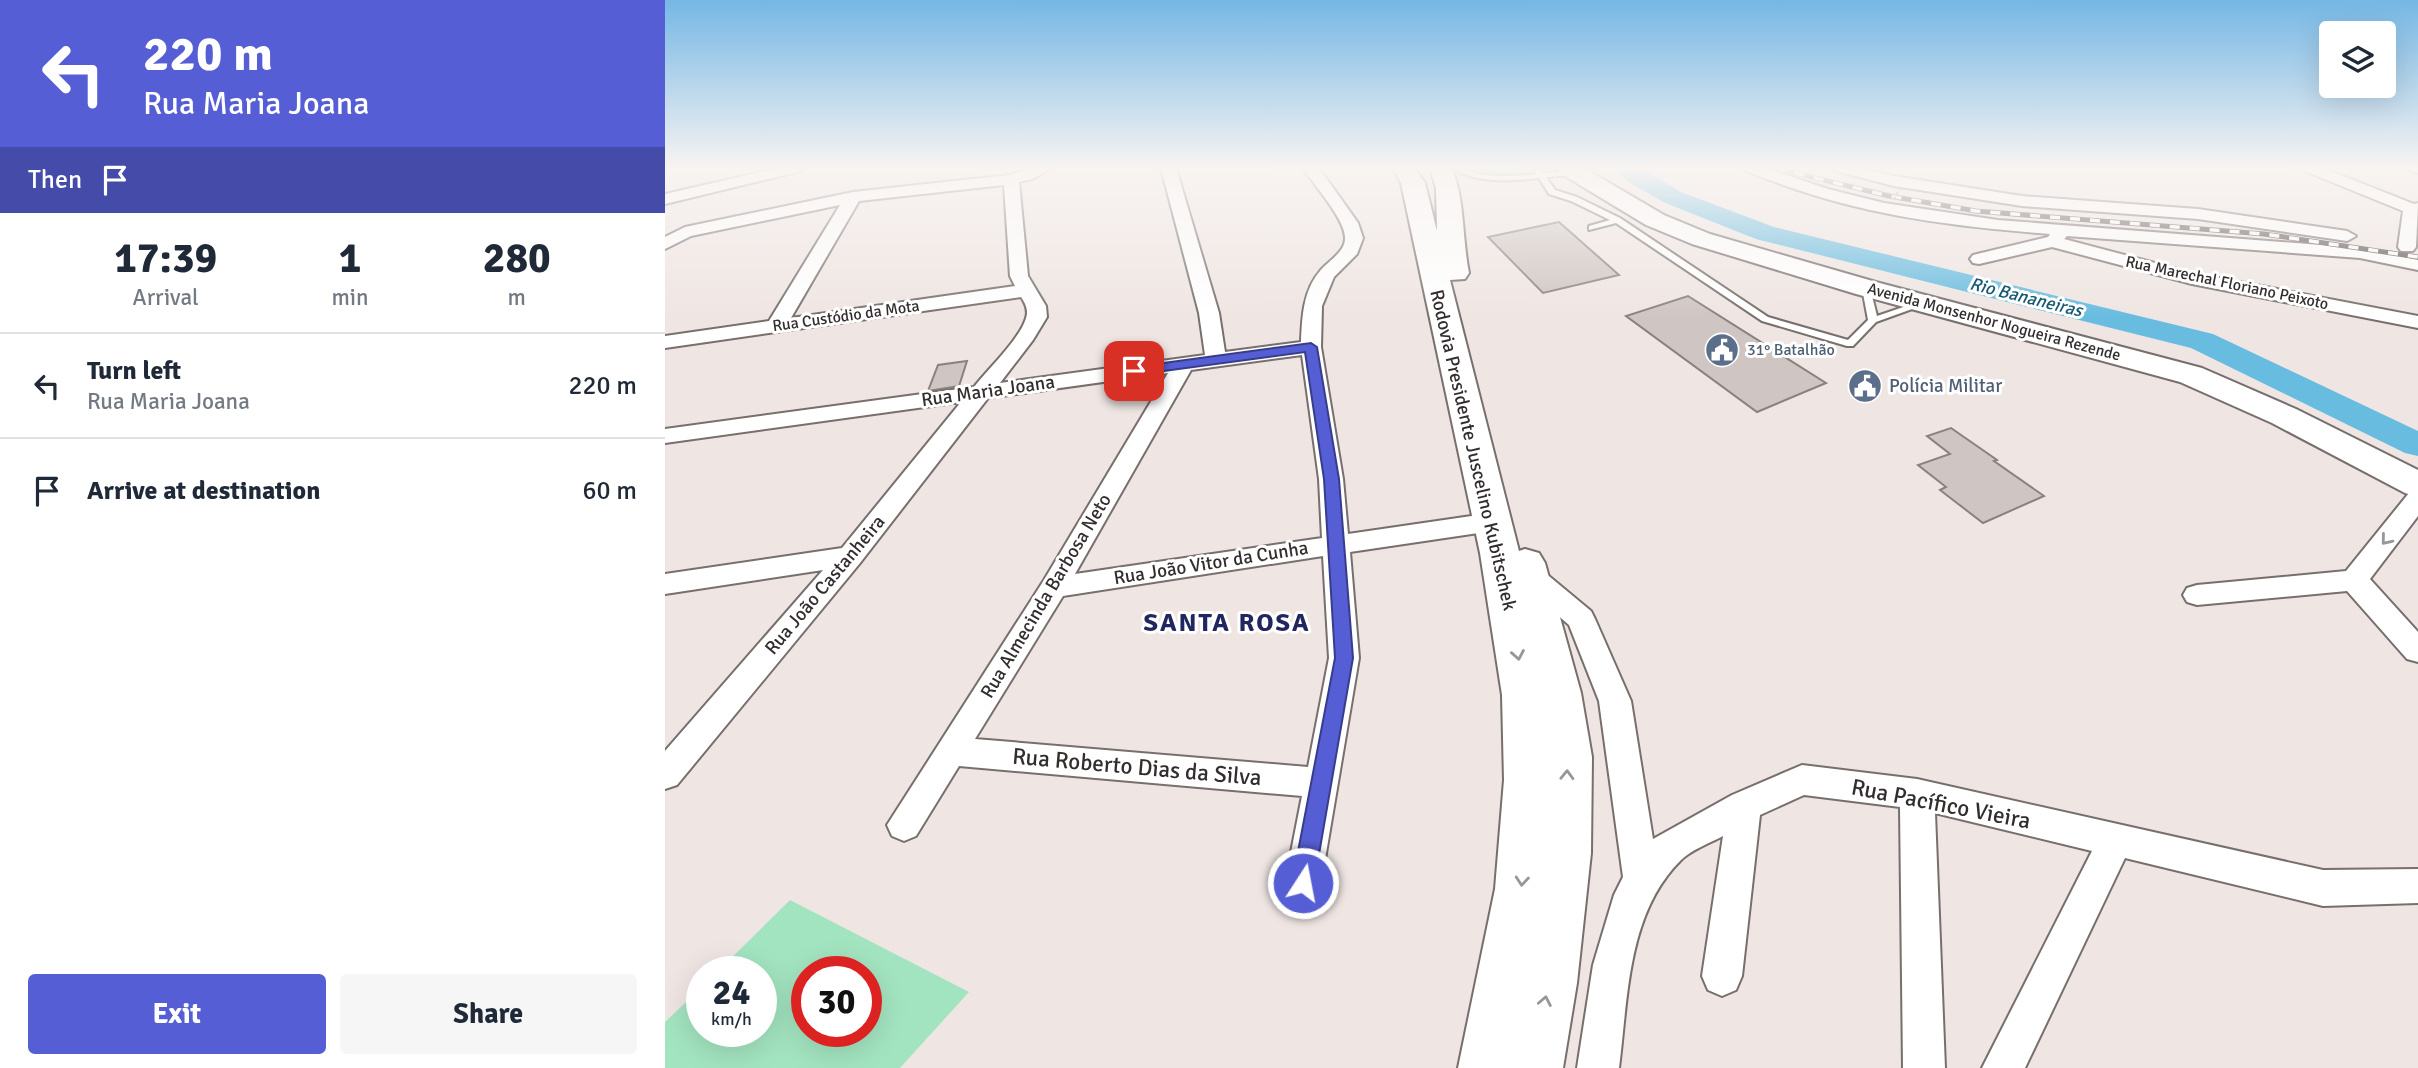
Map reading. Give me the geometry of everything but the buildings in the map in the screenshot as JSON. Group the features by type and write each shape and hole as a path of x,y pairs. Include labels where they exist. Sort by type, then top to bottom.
{"highway":[{"name":"Rodovia Presidente Juscelino Kubitschek","path":"1421,218 1492,522 1525,695 1529,780 1522,889 1489,1068"},
{"name":"Rodovia Presidente Juscelino Kubitschek","path":"1449,218 1450,243 1458,290 1558,693 1568,757 1565,853 1548,983 1532,1068"},
{"name":"Avenida Monsenhor Nogueira Rezende","path":"1653,218 1674,229 2042,328 2191,375 2284,416 2418,485"},
{"name":"Avenida Monsenhor Nogueira Rezende","path":"1799,263 1866,288 1923,303 2175,357 2275,394 2418,468"}],"street":[{"path":"665,244 685,232 753,218"},
{"path":"777,325 841,218"},
{"path":"1015,218 1019,276 1027,290"},
{"path":"1182,218 1209,313 1216,360"},
{"path":"1303,883 1344,658 1331,479 1311,347 1312,306 1326,275 1351,250 1354,237 1345,218"},
{"name":"Rua Marechal Floriano Peixoto","path":"1950,218 2060,236 2106,256 2192,278 2418,321"},
{"path":"2225,218 2412,248 2414,218"},
{"path":"2106,256 2117,234"},
{"path":"1979,260 2060,236 2117,234 2360,253 2418,265"},
{"name":"Rua Custódio da Mota","path":"665,342 1027,290"},
{"name":"Rua João Castanheira","path":"665,775 850,556 1027,336 1037,317 1037,306 1027,290"},
{"name":"Rua Maria Joana","path":"665,436 1311,347"},
{"name":"Rua Almecinda Barbosa Neto","path":"904,825 1054,587 1184,364"},
{"path":"2197,595 2354,580 2418,499"},
{"name":"Rua João Vitor da Cunha","path":"1054,587 1492,522"},
{"path":"665,584 850,556"},
{"path":"1527,573 1581,619 1615,701 1642,881"},
{"path":"2354,580 2418,651"},
{"name":"Rua Roberto Dias da Silva","path":"950,751 1323,783"},
{"name":"Rua Pacífico Vieira","path":"1598,1068 1612,965 1632,895 1669,847 1744,806 1802,780 1917,794 2323,888 2418,886"},
{"path":"1917,794 1924,1068"},
{"path":"1722,976 1744,806"},
{"path":"2003,1068 2115,841"}],"lane":[{"path":"1612,218 1765,319 1850,344 1873,320 1923,303"},
{"path":"1592,228 1616,220"},
{"path":"1866,288 1873,320"}],"green space":[{"path":"790,900 969,992 900,1068 665,1068 665,1022 686,1002 686,1047 777,1047 777,956 733,956"}],"waterway":[{"name":"Rio Bananeiras","path":"1726,218 1765,233 2202,341 2418,445"}],"railway":[{"path":"2062,218 2264,234 2418,257"}],"place":[{"name":"31° Batalhão","path":"1722,350"},
{"name":"Polícia Militar","path":"1865,386"}],"district":[{"name":"SANTA ROSA","path":"1227,623"}],"route":[{"path":"1134,371 1311,347 1331,479 1344,658 1303,883"}]}
